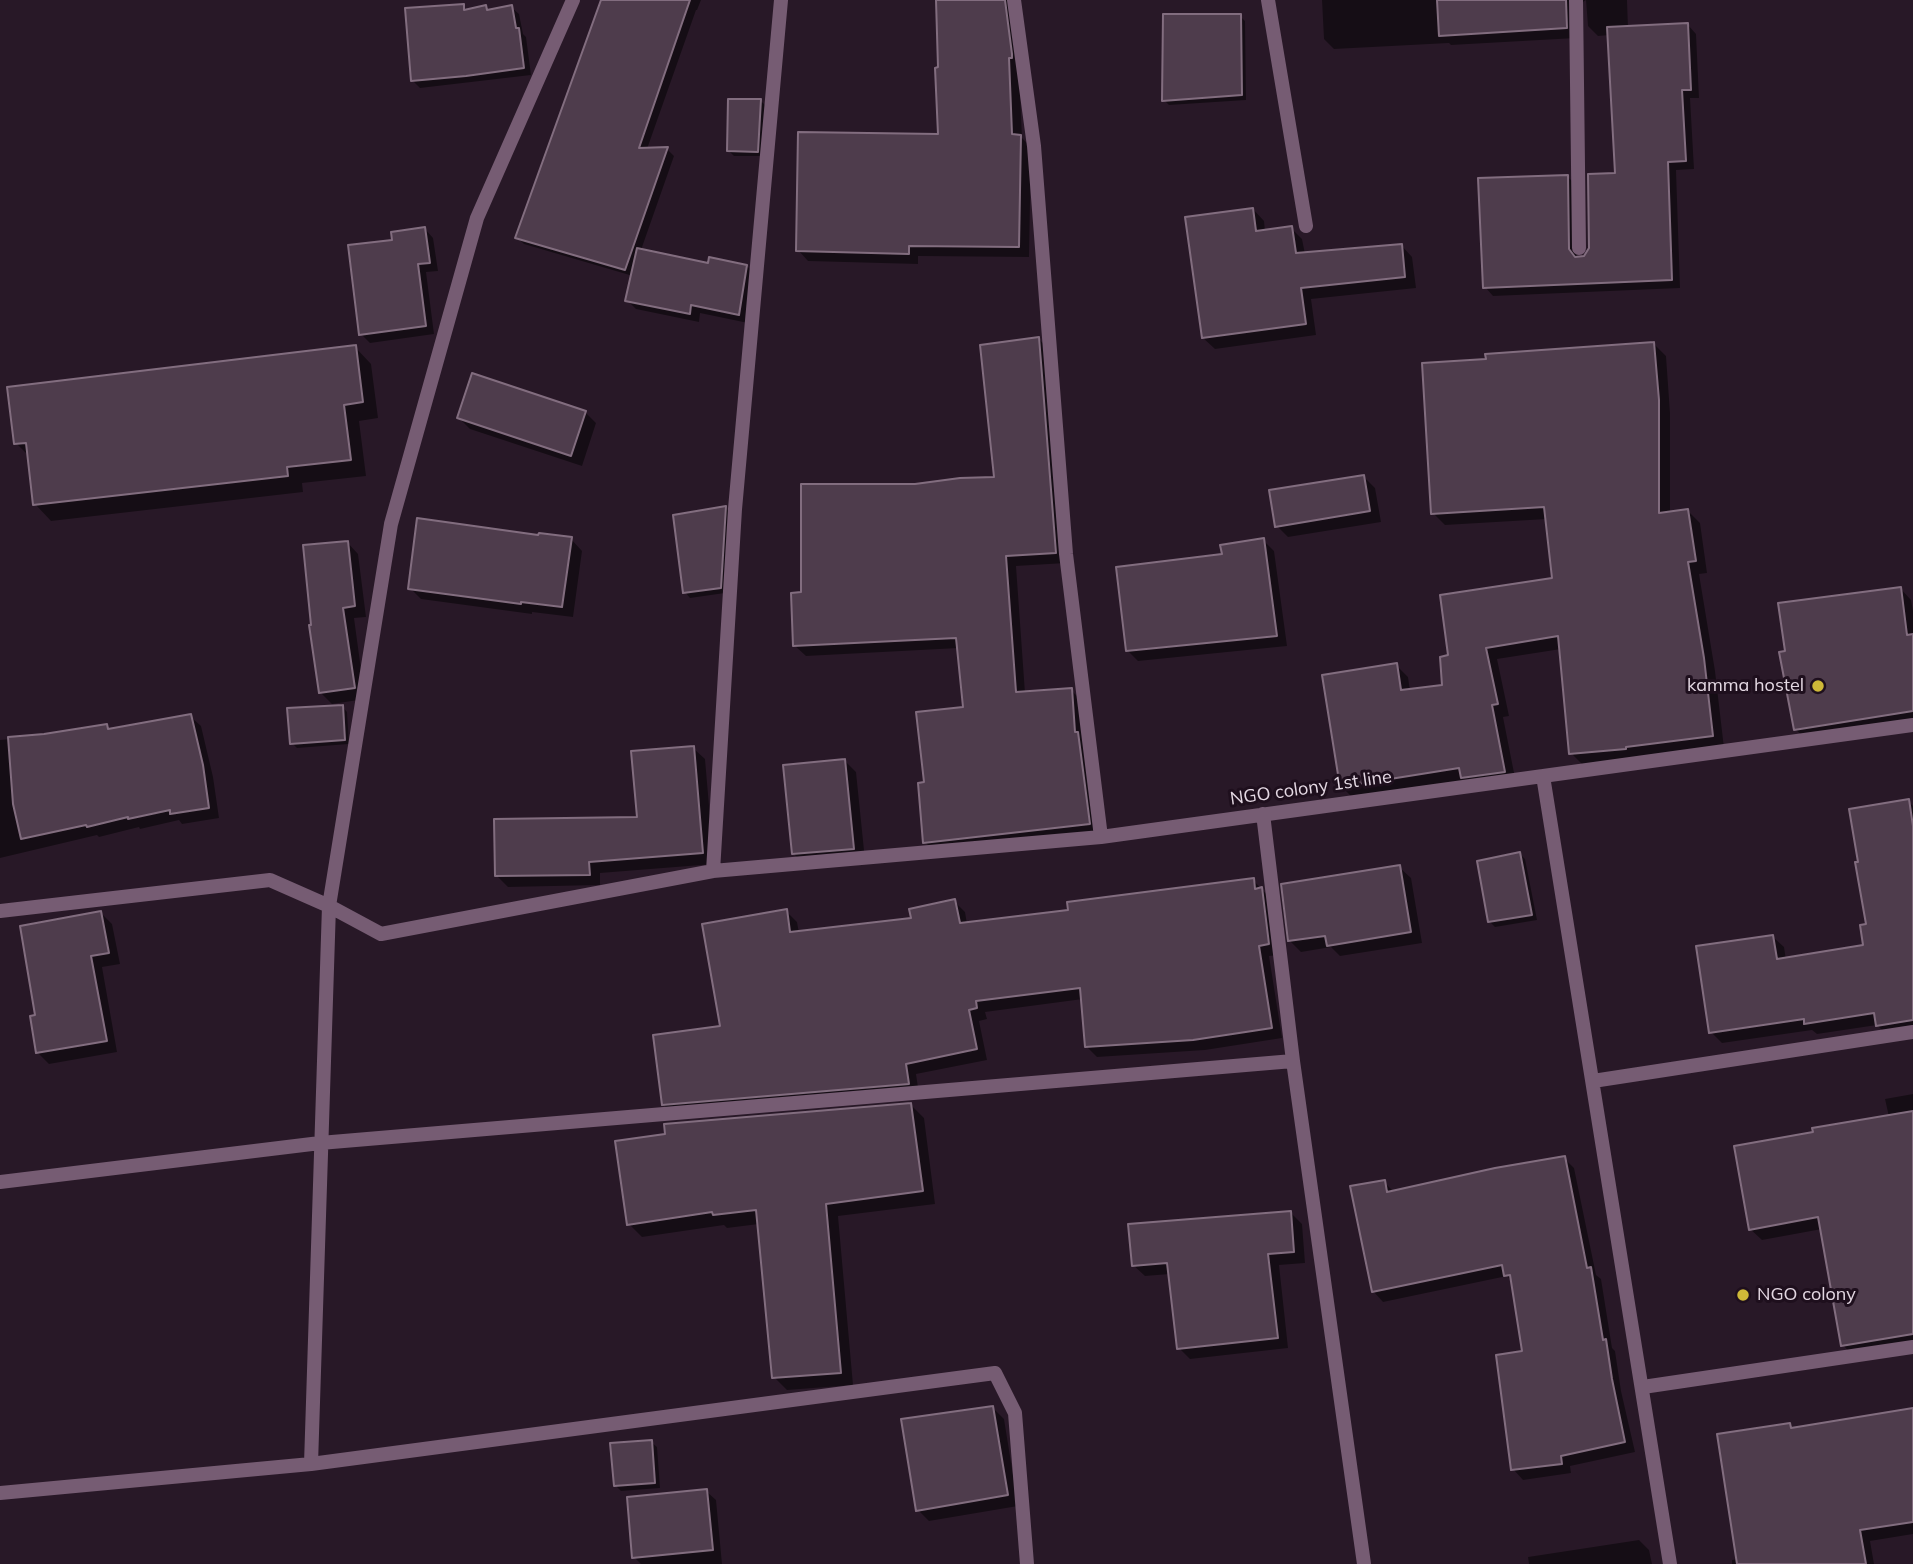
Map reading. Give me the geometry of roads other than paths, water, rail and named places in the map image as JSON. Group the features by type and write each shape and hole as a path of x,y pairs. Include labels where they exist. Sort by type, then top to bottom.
{"street":[{"path":"311,1464 329,906 391,524 477,218 573,0"},
{"path":"713,871 735,509 781,0"},
{"path":"1014,0 1034,146 1066,554 1101,837"},
{"path":"1268,0 1306,226"},
{"path":"1576,0 1579,248"},
{"name":"NGO colony 1st line","path":"0,911 270,880 329,906 381,934 713,871 1101,837 1913,725"},
{"path":"1543,776 1670,1564"},
{"path":"1264,814 1293,1061 1364,1564"},
{"path":"1593,1081 1913,1032"},
{"path":"0,1181 320,1143 1293,1061"},
{"path":"1643,1387 1913,1347"},
{"path":"0,1493 311,1464 995,1373 1015,1413 1027,1564"}],"place":[{"name":"kamma hostel","path":"1818,686"},
{"name":"NGO colony","path":"1743,1295"}]}
